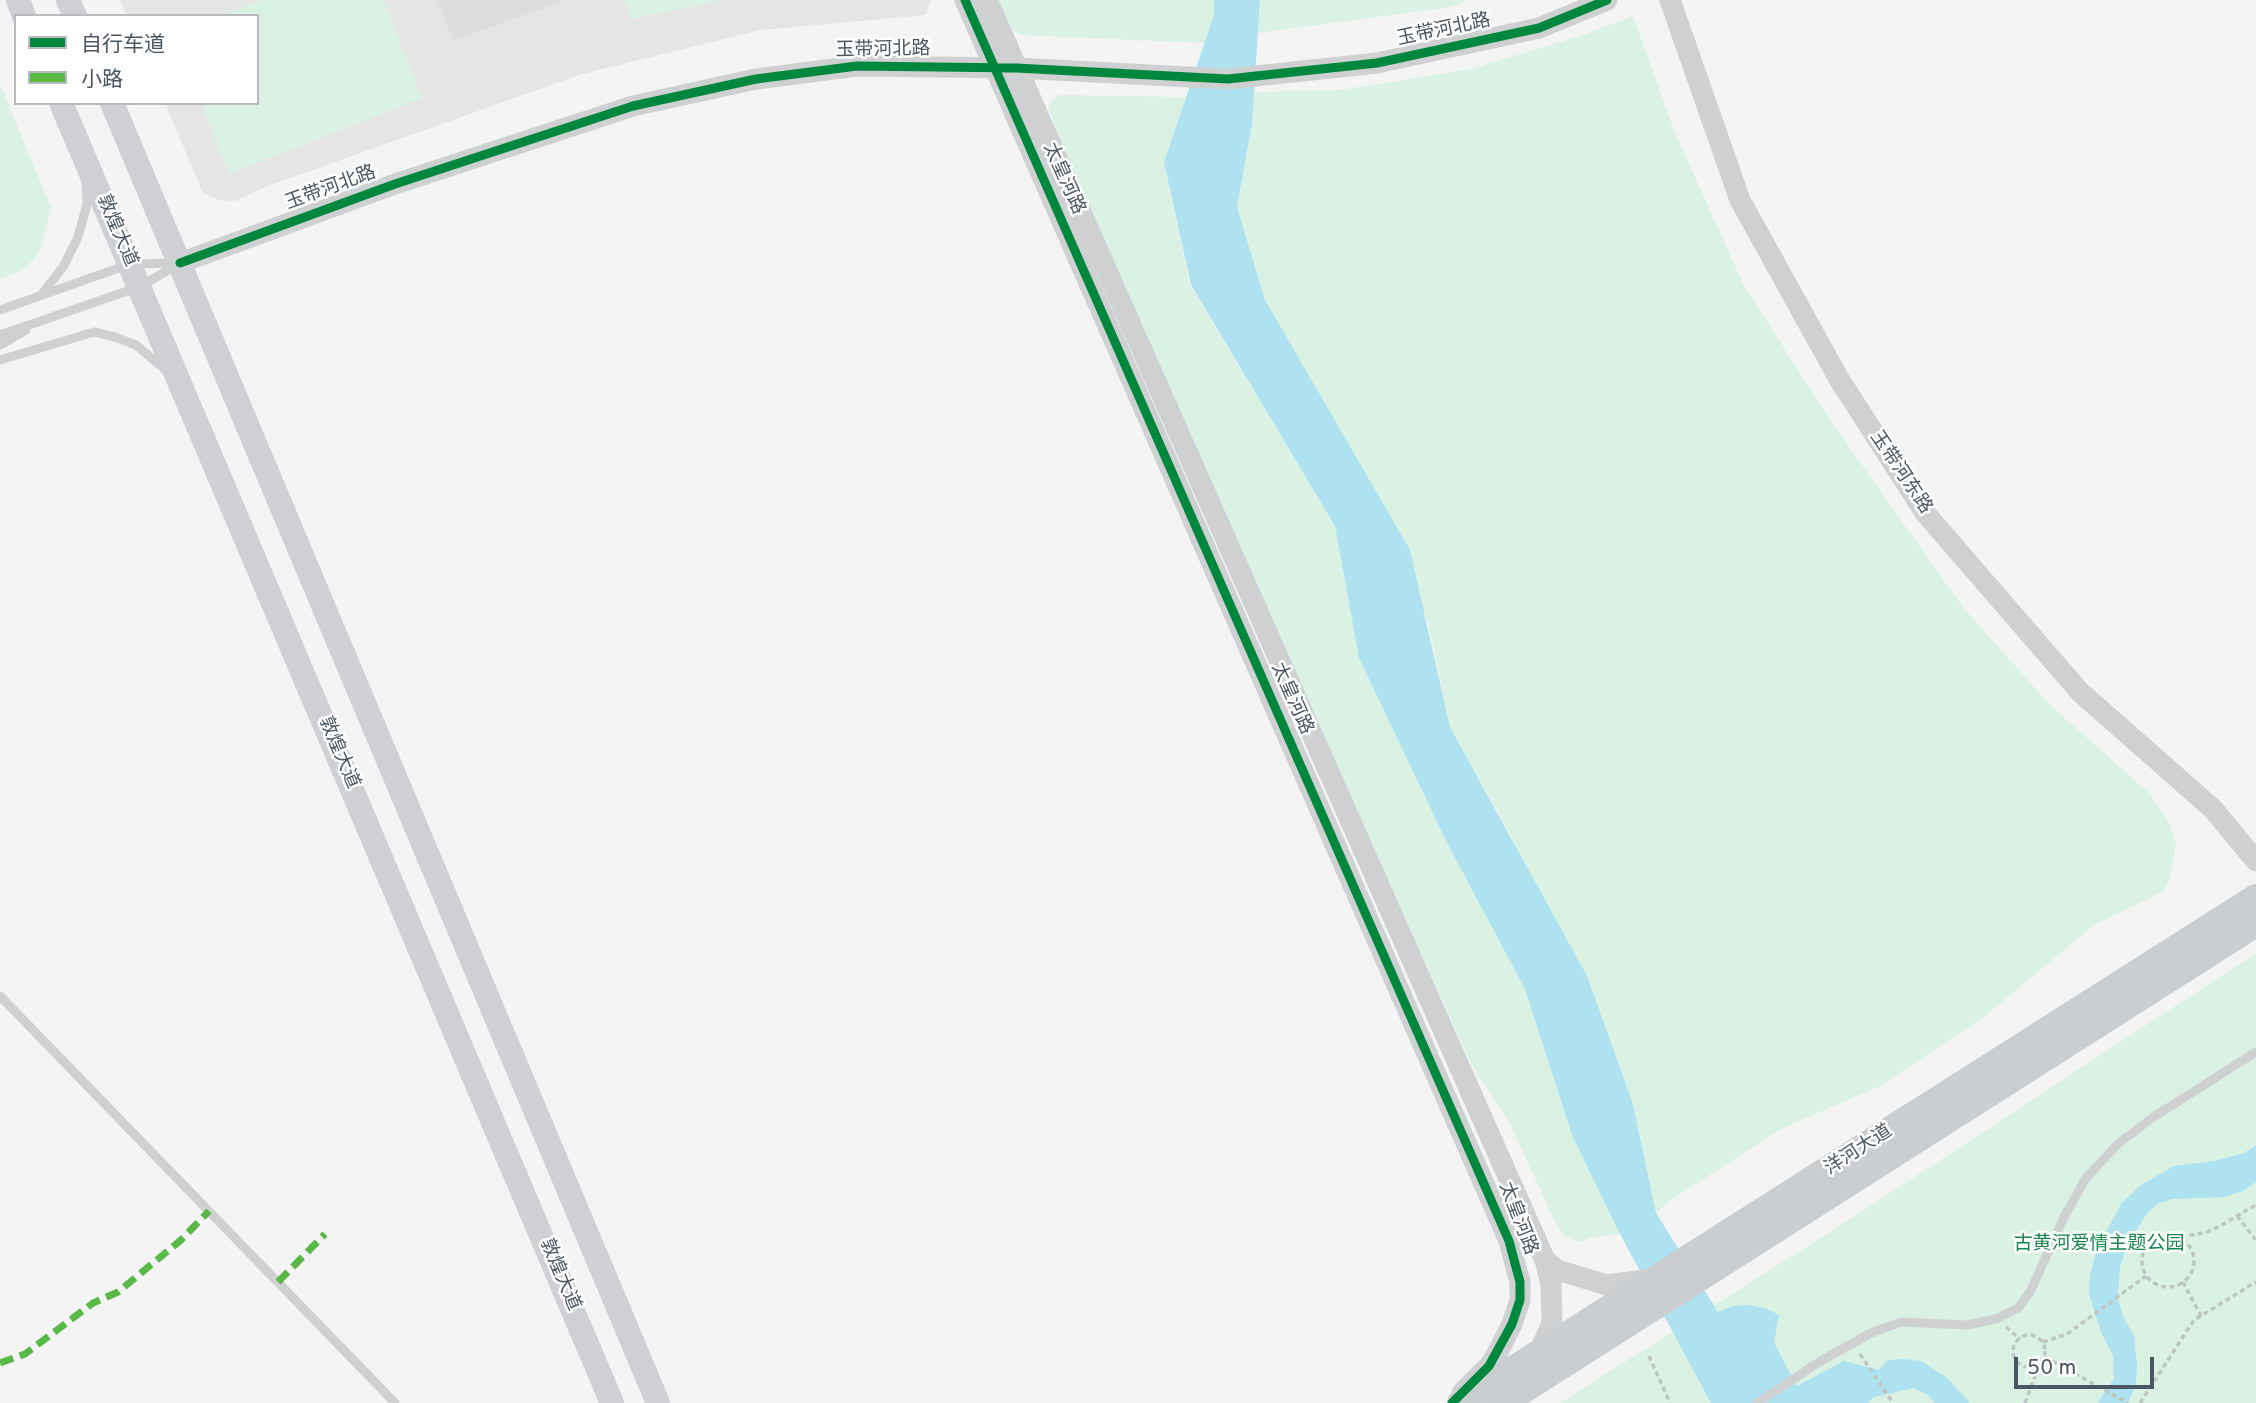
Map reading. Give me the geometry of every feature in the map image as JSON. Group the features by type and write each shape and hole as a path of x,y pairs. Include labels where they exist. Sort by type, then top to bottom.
{"main road":[{"name":"敦煌大道","path":"62,105 612,1403"},
{"path":"113,105 658,1403"},
{"name":"洋河大道","path":"1461,1403 2256,898"},
{"name":"洋河大道","path":"1510,1398 1555,1344 2256,923"}],"street":[{"name":"太皇河路","path":"965,0 1509,1241 1520,1282 1520,1300 1512,1324 1489,1366 1452,1403"},
{"name":"太皇河路","path":"987,0 1545,1260 1557,1270 1606,1285 1661,1278"},
{"name":"玉带河北路","path":"180,263 395,184 633,106 756,79 857,66 1016,68 1228,79 1377,63 1539,28 1607,0"},
{"name":"玉带河东路","path":"1670,0 1740,200 1839,379 1926,514 2080,692 2213,808 2256,861"},
{"path":"1509,1241 1555,1344"},
{"path":"1545,1260 1551,1284 1555,1344"}],"lane":[{"path":"41,295 63,267 78,237 87,204 86,160"},
{"path":"0,310 41,295 134,276 180,263"},
{"path":"0,345 134,276 180,263"},
{"path":"0,335 46,319"},
{"path":"0,360 94,332 136,345 181,383"},
{"path":"0,996 395,1403"},
{"path":"1756,1403 1819,1362 1871,1334 1901,1322 1967,1325 1996,1319 2018,1308 2030,1292 2064,1217 2086,1178 2119,1143 2152,1118 2256,1052"}],"path":[{"path":"2180,1237 2188,1243 2194,1259 2193,1268 2183,1282 2167,1287 2152,1282 2146,1276 2141,1259 2147,1243 2163,1234 2180,1237 2207,1232 2256,1205"},
{"path":"2238,1216 2256,1240"},
{"path":"2043,1342 2067,1334 2146,1276"},
{"path":"2183,1282 2201,1316"},
{"path":"2140,1403 2194,1321 2256,1282"},
{"path":"2025,1403 2039,1365 2045,1357 2043,1342 2034,1336 2024,1336 2014,1348 2015,1359 2023,1366 2039,1365"},
{"path":"1649,1356 1670,1403"},
{"path":"2045,1357 2127,1403"},
{"path":"1867,1365 1893,1403"}],"shaded area":[{"path":"120,0 931,0 926,15 761,30 582,74 265,187 235,201 219,200 203,193 166,105 259,105 259,14 126,14"}],"green space":[{"path":"261,0 383,0 422,98 229,174 202,105 259,105 259,14 226,14"},
{"path":"624,0 723,0 631,19"},
{"path":"995,0 1214,0 1214,15 1205,43 1020,35 1006,25"},
{"path":"1260,0 1469,0 1451,7 1258,33"},
{"path":"1633,16 1673,128 1743,284 1830,420 1962,606 2049,704 2150,794 2169,823 2176,844 2169,882 2161,893 2094,925 1985,1016 1880,1086 1779,1130 1668,1202 1656,1213 1633,1104 1512,837 1450,727 1428,622 1265,300 1237,207 1252,124 1254,92 1340,90 1471,69 1580,36"},
{"path":"0,84 51,208 42,245 33,260 21,271 0,279"},
{"path":"1059,95 1186,97 1164,162 1190,285 1335,526 1359,658 1447,843 1525,989 1569,1125 1620,1234 1578,1242 1564,1236 1510,1124 1471,1064 1191,444 1053,122 1048,105"},
{"name":"古黄河爱情主题公园","path":"2256,953 2256,1403 1560,1403 1852,1218"}],"water":[{"path":"1214,0 1260,0 1252,124 1237,207 1265,300 1410,550 1450,727 1587,976 1633,1104 1656,1213 1718,1312 1733,1306 1749,1305 1779,1315 1774,1343 1797,1386 1844,1361 1879,1370 1888,1360 1904,1359 1921,1361 1947,1378 1970,1403 1935,1403 1928,1395 1914,1388 1874,1397 1868,1403 1711,1403 1620,1234 1572,1135 1525,989 1447,843 1359,658 1335,526 1191,285 1164,162 1214,15"},
{"path":"2256,1145 2256,1182 2243,1191 2224,1197 2173,1199 2159,1203 2148,1212 2138,1227 2120,1266 2118,1299 2123,1316 2134,1336 2136,1384 2128,1403 2098,1403 2114,1378 2113,1355 2102,1335 2089,1293 2090,1276 2097,1249 2121,1204 2141,1185 2174,1166 2215,1161 2244,1153"}],"building":[{"path":"438,0 560,0 560,2 453,41"}],"marked path":[{"path":"0,1363 25,1354 93,1303 118,1292 181,1240 209,1211"},
{"path":"278,1282 325,1234"}],"cycle path":[{"path":"965,0 1509,1241 1520,1282 1520,1300 1512,1324 1489,1366 1452,1403"},
{"path":"180,263 395,184 633,106 756,79 857,66 1016,68 1228,79 1377,63 1539,28 1607,0"}]}
